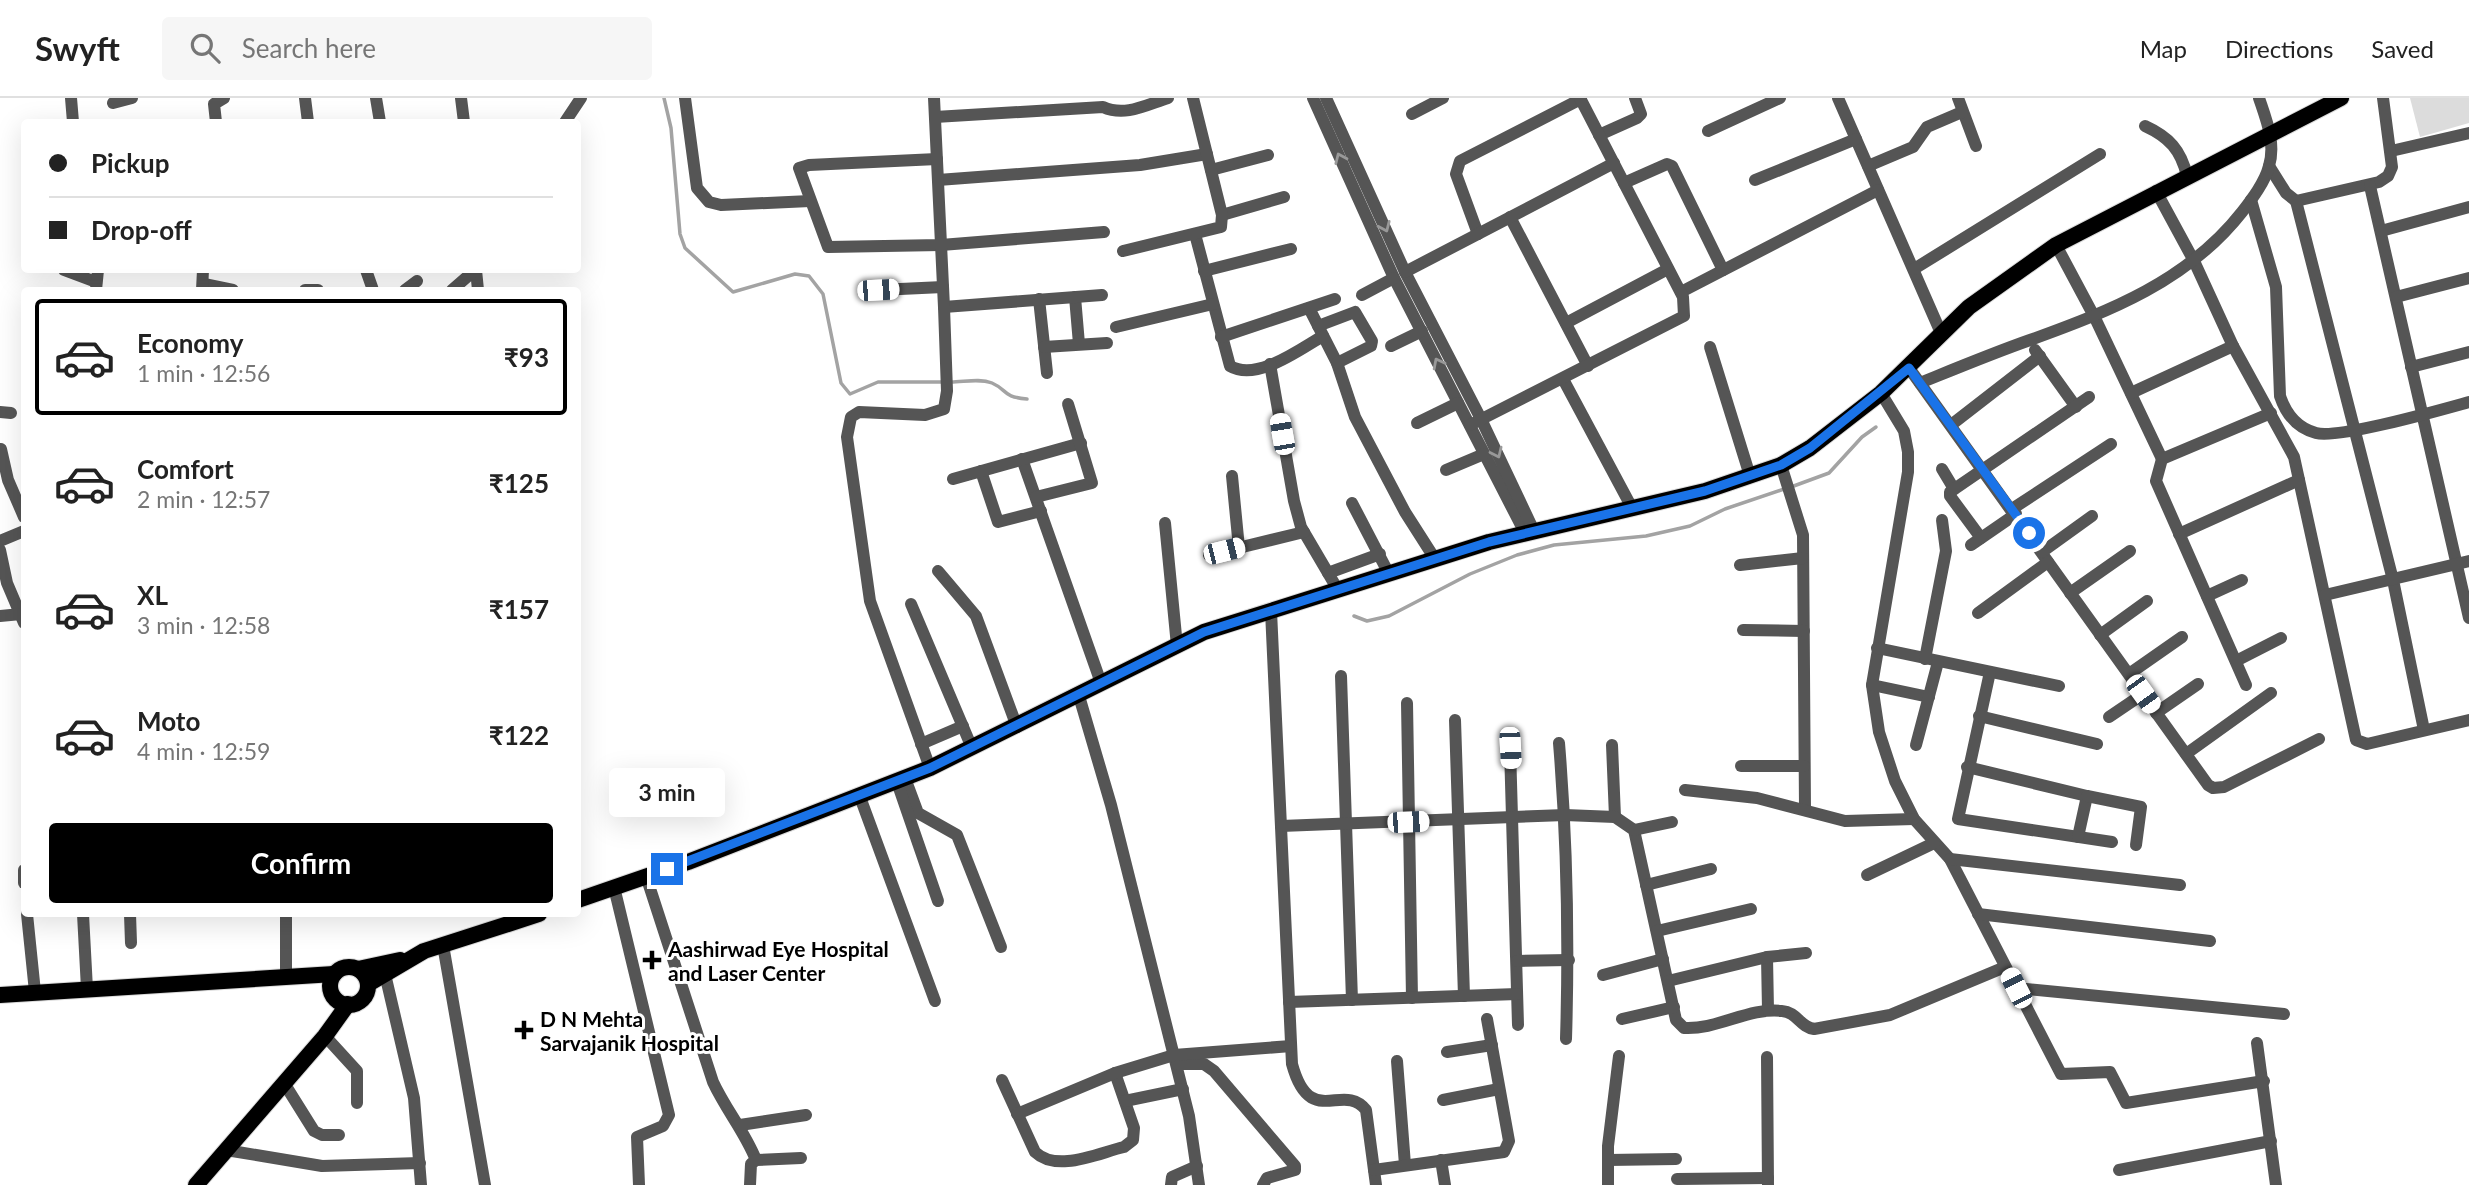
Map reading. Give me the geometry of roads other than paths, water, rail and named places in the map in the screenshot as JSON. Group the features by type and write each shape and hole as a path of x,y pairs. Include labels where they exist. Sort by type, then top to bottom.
{"main road":[{"path":"581,899 860,797 930,768 1204,632 1435,559 1631,506 1705,491 1781,465 1810,448 1881,393 1909,368 1941,333 1998,283 2056,245 2156,191 2271,136 2341,98"},
{"path":"196,1185 326,1036 348,1004 364,997 368,984 413,957 526,917"},
{"path":"0,995 334,974 345,967 358,969 413,957"},
{"path":"358,969 368,984"},
{"path":"334,974 331,990 337,1000 348,1004"}],"street":[{"path":"71,98 73,119"},
{"path":"113,103 132,98"},
{"path":"216,119 214,104 223,98"},
{"path":"305,98 308,119"},
{"path":"376,98 380,119"},
{"path":"461,98 464,119"},
{"path":"567,119 581,98"},
{"path":"685,98 695,178 703,197 721,205 810,201"},
{"path":"930,768 870,601 848,424 850,417 859,412 937,414 944,409 947,376 934,98"},
{"path":"935,117 1103,107 1114,112 1124,112 1168,98"},
{"path":"1123,251 1221,227 1222,215 1193,98"},
{"path":"1312,98 1529,532"},
{"path":"1326,98 1422,331 1458,403 1476,422 1485,454 1529,532"},
{"path":"1412,114 1443,98"},
{"path":"1599,135 1641,114 1635,98"},
{"path":"1708,131 1780,98"},
{"path":"1838,98 1941,333"},
{"path":"1958,98 1976,146"},
{"path":"2296,201 2370,186 2388,176 2392,167 2391,151 2383,98"},
{"path":"1476,422 1678,321 1684,316 1686,309 1681,292 1580,99 1460,161 1456,174 1478,234"},
{"path":"1920,383 2028,340 2095,318 2141,295 2194,261 2228,230 2251,200 2269,166 2271,136 2261,99"},
{"path":"1868,166 1913,147 1927,127 1962,112"},
{"path":"2145,126 2161,133 2174,144 2183,159 2187,176"},
{"path":"2391,151 2469,133"},
{"path":"1755,180 1856,139"},
{"path":"938,180 1140,165 1207,154"},
{"path":"1914,269 2100,154"},
{"path":"1211,170 1268,155"},
{"path":"937,159 802,166 799,173 832,249 941,245 1104,232"},
{"path":"1362,295 1614,163"},
{"path":"1624,183 1667,164 1672,166 1723,270"},
{"path":"2269,166 2286,193 2296,201 2393,580 2424,730"},
{"path":"2370,186 2422,414 2463,562 2469,618"},
{"path":"1681,292 1878,190"},
{"path":"2156,191 2194,261 2233,346 2294,457 2356,740 2367,744 2469,720"},
{"path":"1222,215 1284,197"},
{"path":"2251,200 2276,287 2278,375 2285,410 2300,426 2331,435 2469,402"},
{"path":"2381,231 2469,207"},
{"path":"1510,217 1588,366"},
{"path":"1195,234 1226,358 1237,370 1270,364 1355,312 1372,341 1371,346 1337,363"},
{"path":"2056,245 2095,318 2162,459 2156,481 2246,685"},
{"path":"1204,271 1291,248"},
{"path":"1566,323 1668,269"},
{"path":"73,273 96,281"},
{"path":"456,287 472,273"},
{"path":"2396,297 2469,278"},
{"path":"409,287 417,281"},
{"path":"878,290 943,287"},
{"path":"944,307 1102,295"},
{"path":"1075,297 1079,345"},
{"path":"1040,299 1047,373"},
{"path":"1221,337 1335,299"},
{"path":"1116,327 1213,304"},
{"path":"1309,308 1337,363 1354,417 1405,512 1435,559"},
{"path":"1391,346 1422,331"},
{"path":"2028,340 2076,407"},
{"path":"1044,346 1107,343"},
{"path":"2131,393 2233,346"},
{"path":"1710,347 1749,476"},
{"path":"2411,367 2469,352"},
{"path":"1951,425 2040,356"},
{"path":"1270,364 1294,501 1304,532 1338,590"},
{"path":"1909,368 2208,785 2217,789 2319,739"},
{"path":"1563,379 1631,506"},
{"path":"1881,393 1904,431 1908,472 1872,685 1879,732 1895,781 1914,819 1950,859 2057,1069 2068,1075 2110,1072 2126,1103 2264,1081"},
{"path":"2090,397 1954,489 1950,496 1976,542 2014,511 2111,444"},
{"path":"1417,423 1458,403"},
{"path":"1036,497 1092,483 1068,404"},
{"path":"2162,459 2271,413"},
{"path":"953,479 1081,443"},
{"path":"1,449 8,480 21,510"},
{"path":"1446,470 1485,454"},
{"path":"1022,459 1101,683"},
{"path":"1781,465 1801,526 1805,809"},
{"path":"1942,469 1954,489"},
{"path":"981,471 998,522 1041,511"},
{"path":"1233,477 1239,548"},
{"path":"2179,534 2299,480"},
{"path":"1352,503 1389,574"},
{"path":"1978,613 2092,516"},
{"path":"1916,745 1929,697 1946,551 1942,520"},
{"path":"1165,523 1177,646"},
{"path":"0,541 21,532"},
{"path":"1209,555 1304,532"},
{"path":"0,550 7,583 21,614"},
{"path":"2070,593 2130,551"},
{"path":"1328,573 1380,554"},
{"path":"1740,565 1803,558"},
{"path":"2325,595 2463,562"},
{"path":"938,571 971,607 1017,727"},
{"path":"2207,596 2242,580"},
{"path":"2100,635 2147,601"},
{"path":"911,604 972,748"},
{"path":"1271,611 1291,1046 1296,1078 1300,1090 1309,1098 1361,1103 1366,1110 1376,1185"},
{"path":"0,616 21,618"},
{"path":"1742,630 1804,631"},
{"path":"2129,674 2182,637"},
{"path":"2236,661 2281,638"},
{"path":"1877,648 2059,686"},
{"path":"1990,672 1958,819 2112,842"},
{"path":"1341,676 1352,1000"},
{"path":"2156,713 2198,684"},
{"path":"1872,685 1929,697"},
{"path":"2186,754 2271,693"},
{"path":"2109,718 2143,694"},
{"path":"1079,696 1183,1089 1199,1185"},
{"path":"1407,704 1412,998"},
{"path":"1979,716 2097,744"},
{"path":"1455,720 1464,996"},
{"path":"921,744 963,726"},
{"path":"1559,743 1565,815 1569,960 1566,1039"},
{"path":"1612,745 1615,817"},
{"path":"1510,748 1518,1025"},
{"path":"1741,766 1804,766"},
{"path":"1968,767 2141,807 2136,845"},
{"path":"901,780 938,901"},
{"path":"901,780 918,813 957,835 1000,947"},
{"path":"1685,790 1748,796 1856,822 1914,819"},
{"path":"2078,837 2087,796"},
{"path":"860,797 935,1001"},
{"path":"1281,825 1460,821 1565,815 1615,817 1634,830 1679,1026 1690,1029 1768,1010 1793,1013 1807,1028 1814,1029 1870,1021 2005,967"},
{"path":"1634,830 1672,822"},
{"path":"1867,874 1934,842"},
{"path":"1950,859 2180,885"},
{"path":"1646,885 1711,869"},
{"path":"646,876 713,1082 722,1102 740,1125 756,1160"},
{"path":"614,887 669,1115 663,1126 637,1137 639,1185"},
{"path":"1657,931 1751,909"},
{"path":"1978,914 2210,941"},
{"path":"27,917 35,992"},
{"path":"83,917 87,989"},
{"path":"130,917 131,943"},
{"path":"286,917 286,977"},
{"path":"443,945 485,1185"},
{"path":"1668,981 1768,957 1806,953"},
{"path":"1768,957 1768,1010"},
{"path":"1603,975 1663,958"},
{"path":"1517,961 1569,960"},
{"path":"385,974 414,1098 421,1185"},
{"path":"2016,988 2284,1014"},
{"path":"1289,1002 1517,994"},
{"path":"1622,1019 1674,1007"},
{"path":"1374,1170 1504,1152 1507,1148 1487,1019"},
{"path":"326,1036 357,1071 357,1103"},
{"path":"2257,1043 2276,1185"},
{"path":"1447,1052 1492,1045"},
{"path":"1017,1114 1115,1073 1175,1060 1291,1046"},
{"path":"1608,1185 1608,1160 1619,1056"},
{"path":"1677,1179 1768,1181 1768,1057"},
{"path":"1175,1060 1204,1064 1214,1071 1295,1166 1295,1170 1267,1178 1263,1185"},
{"path":"1397,1061 1405,1165"},
{"path":"1002,1080 1035,1152 1043,1160 1061,1162 1131,1143 1135,1133 1115,1073"},
{"path":"284,1083 314,1131 322,1135 339,1135"},
{"path":"1125,1101 1183,1089"},
{"path":"1443,1100 1499,1089"},
{"path":"740,1125 806,1115"},
{"path":"2119,1170 2271,1141"},
{"path":"226,1150 322,1166 420,1163"},
{"path":"750,1185 751,1164 756,1160 802,1158"},
{"path":"1608,1160 1675,1159"},
{"path":"1441,1160 1445,1185"},
{"path":"1171,1185 1172,1177 1176,1174 1197,1167"}],"waterway":[{"path":"664,98 671,128 680,234 685,248 733,292 795,274 809,276 823,294 841,383 850,394 878,382 944,382"},
{"path":"951,382 987,382 1009,395 1027,399"},
{"path":"1791,487 1829,473 1862,437 1876,427"},
{"path":"1354,616 1367,621 1389,616 1470,574 1517,555 1554,545 1646,536 1690,526 1725,509 1784,489"}],"place":[{"name":"Aashirwad Eye Hospital and Laser Center","path":"652,960"},
{"name":"D N Mehta Sarvajanik Hospital","path":"524,1030"}]}
